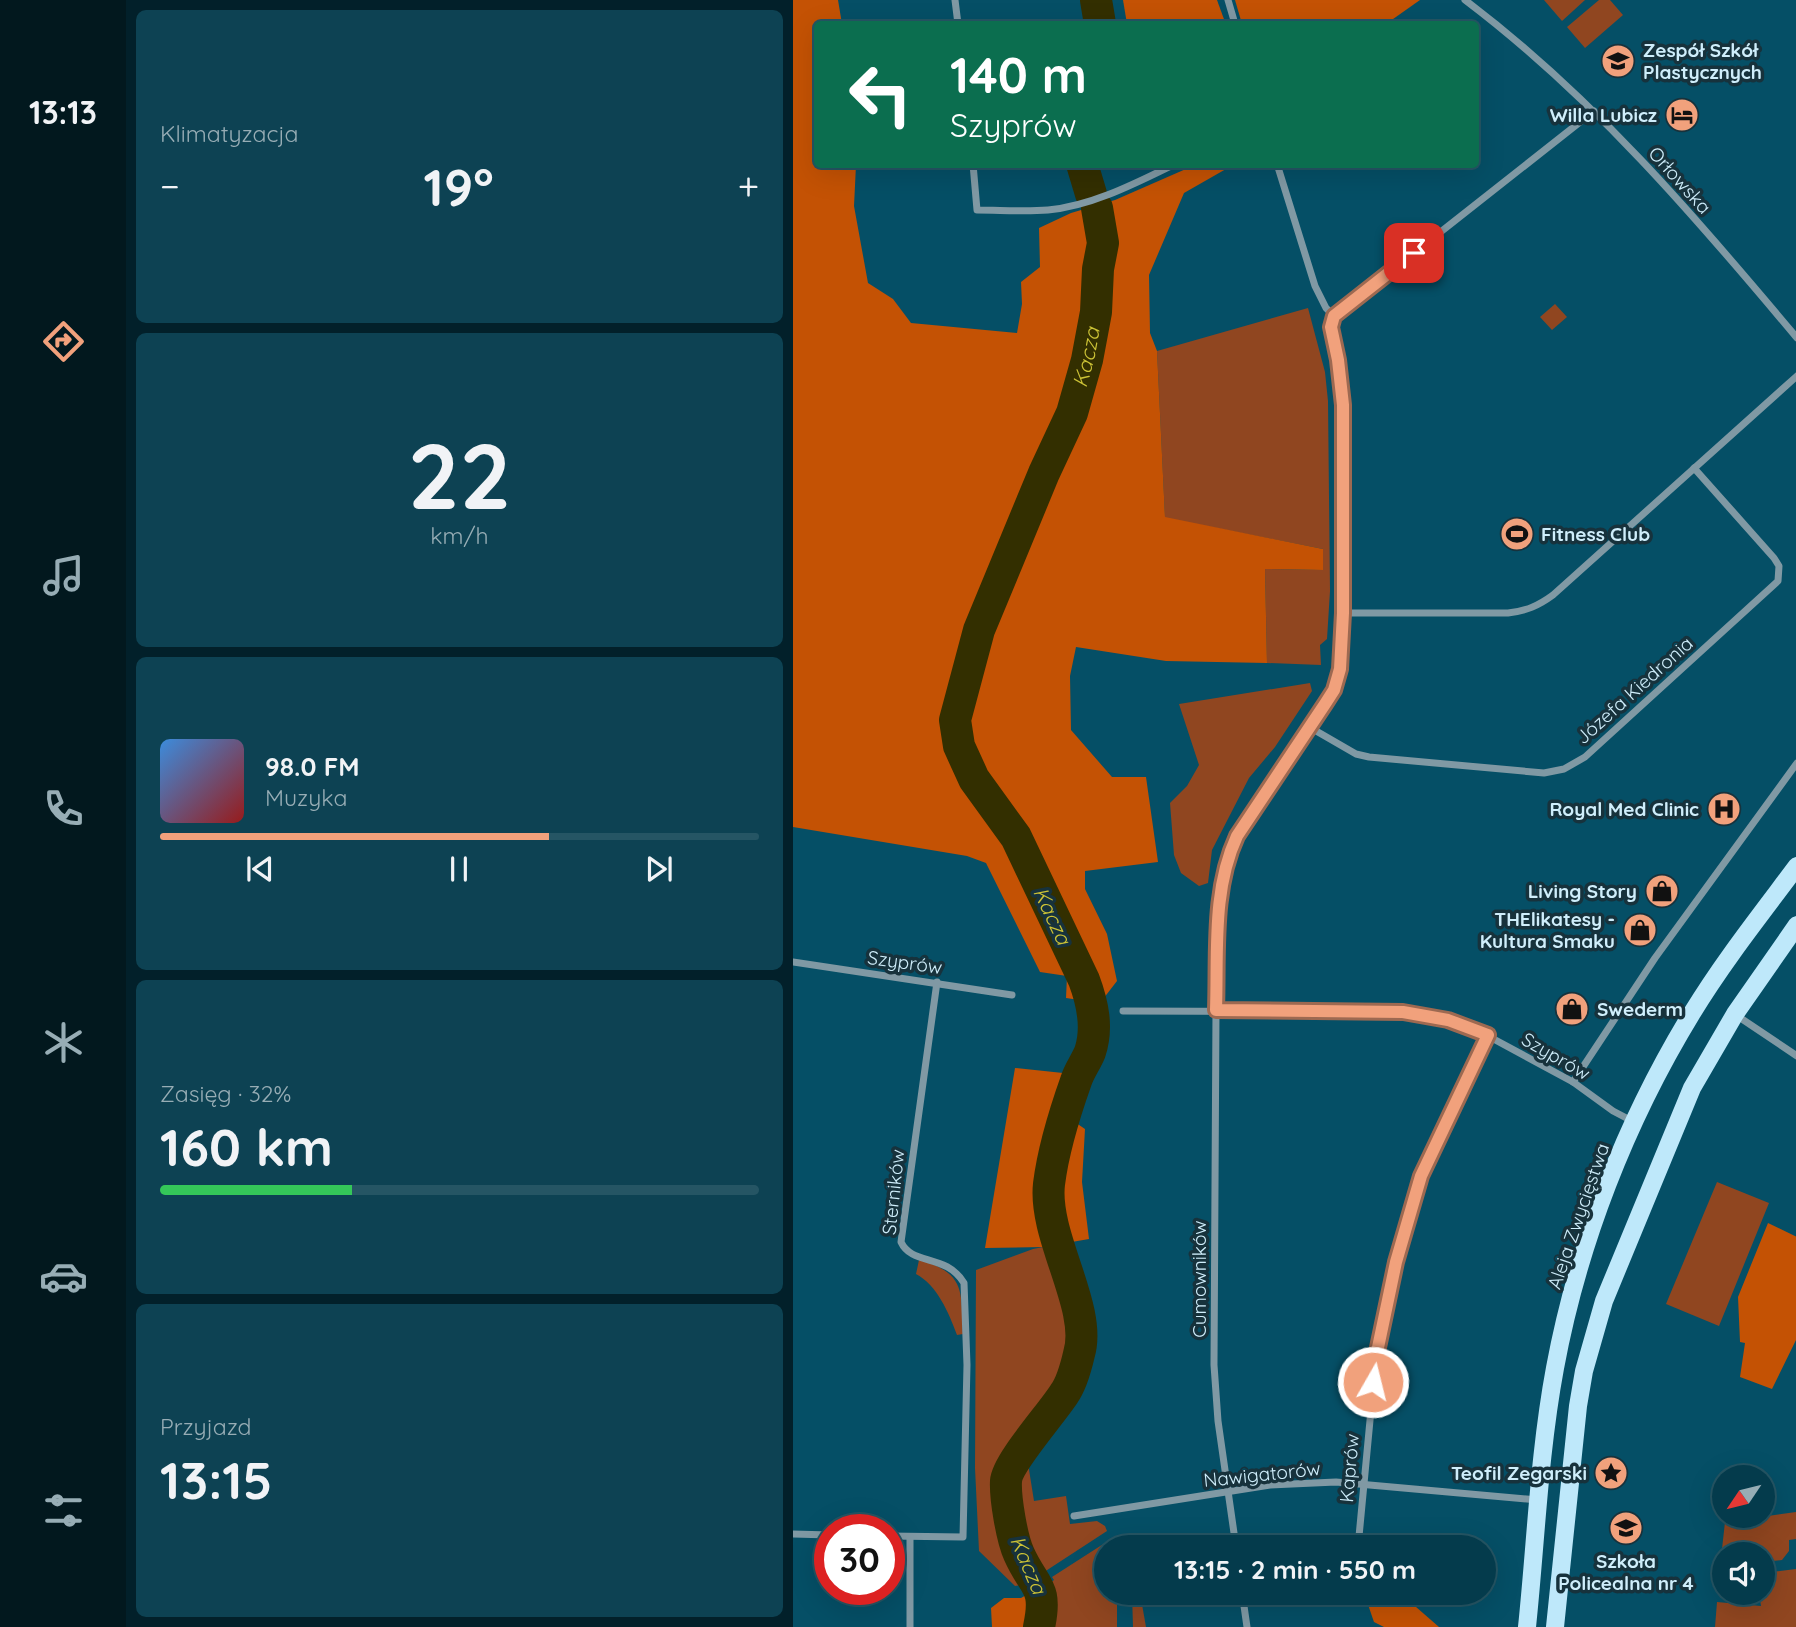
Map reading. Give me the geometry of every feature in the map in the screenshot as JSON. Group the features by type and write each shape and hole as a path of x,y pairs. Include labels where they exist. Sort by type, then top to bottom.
{"main road":[{"name":"Aleja Zwycięstwa","path":"1527,1627 1549,1401 1575,1282 1606,1187 1667,1056 1692,1012 1726,960 1796,866"},
{"path":"1555,1627 1578,1406 1593,1335 1621,1255 1681,1111 1735,1014 1796,925"}],"street":[{"path":"955,0 958,21"},
{"path":"1228,0 1234,21"},
{"name":"Orłowska","path":"1465,0 1539,60 1594,110 1676,199 1796,338"},
{"path":"1278,168 1315,286 1334,316 1594,110"},
{"path":"973,168 977,210 1048,210 1079,204 1166,168"},
{"name":"Cumowników","path":"1234,1535 1218,1421 1214,1365 1216,1010 1220,893 1225,866 1237,836 1311,728 1334,690 1337,679 1342,651 1343,613 1343,405 1331,327 1334,316"},
{"path":"1343,613 1508,613 1525,611 1540,605 1796,376"},
{"name":"Józefa Kiedronia","path":"1311,728 1356,754 1369,757 1544,773 1564,769 1585,757 1778,581 1779,566 1774,558 1694,468"},
{"path":"1573,1082 1655,958 1796,763"},
{"name":"Szyprów","path":"793,962 1012,995"},
{"name":"Sterników","path":"910,1537 963,1536 967,1366 964,1283 957,1272 946,1264 910,1254 901,1242 937,982"},
{"name":"Szyprów","path":"1123,1011 1403,1012 1448,1020 1488,1035 1573,1082 1613,1111 1635,1122"},
{"path":"1735,1014 1796,1056"},
{"name":"Kaprów","path":"1359,1535 1376,1357 1396,1262 1421,1176 1488,1035"},
{"name":"Nawigatorów","path":"1074,1516 1311,1481 1538,1500"},
{"path":"793,1534 814,1535"},
{"path":"905,1537 910,1537 910,1627"},
{"path":"1244,1605 1247,1627"}],"shaded area":[{"path":"793,0 838,0 842,21 814,21 814,168 856,168 854,206 868,283 893,299 911,323 1017,333 1022,304 1021,282 1040,267 1039,228 1071,213 1115,200 1188,168 1228,168 1184,193 1149,275 1150,333 1157,351 1165,517 1323,549 1323,570 1265,569 1267,663 1166,661 1076,647 1070,676 1071,730 1112,777 1146,777 1158,862 1085,871 1085,889 1107,934 1117,981 1100,1003 1066,998 1067,976 1040,972 986,863 967,856 793,827"},
{"path":"1123,0 1217,0 1225,21 1126,21"},
{"path":"1235,0 1420,0 1390,21 1241,21"},
{"path":"1544,0 1585,0 1562,21"},
{"path":"1599,0 1610,0 1623,15 1585,48 1567,27"},
{"path":"1555,304 1567,317 1552,330 1540,317"},
{"path":"1308,308 1325,372 1328,401 1330,591 1327,639 1320,645 1321,665 1267,663 1265,569 1322,570 1323,549 1165,518 1157,351"},
{"path":"1310,683 1312,691 1275,747 1249,778 1212,850 1208,883 1199,886 1181,873 1174,855 1170,803 1187,786 1199,765 1179,704"},
{"path":"1015,1068 1063,1073 1057,1110 1085,1129 1082,1182 1089,1239 1043,1247 985,1248"},
{"path":"1717,1182 1769,1203 1719,1326 1666,1304"},
{"path":"1768,1223 1797,1237 1796,1340 1772,1389 1740,1377 1745,1343 1740,1342 1738,1297"},
{"path":"1053,1245 1068,1325 1068,1356 1058,1382 1033,1415 1013,1454 1005,1463 1004,1496 1009,1535 1016,1555 1030,1579 1015,1586 979,1551 975,1468 976,1270 1033,1249"},
{"path":"919,1260 945,1271 958,1286 963,1334 957,1335 936,1292 916,1274"},
{"path":"1027,1457 1034,1501 1066,1496 1070,1524 1097,1521 1105,1526 1107,1531 1094,1535 1094,1539 1038,1576 1024,1549 1014,1519 1012,1488 1020,1459"},
{"path":"1796,1512 1796,1539 1789,1540 1789,1551 1782,1560 1775,1561 1775,1542 1723,1542 1724,1528 1775,1528 1775,1515"},
{"path":"1094,1550 1094,1605 1117,1605 1117,1627 1044,1627 1049,1603 1043,1588 1054,1580 1052,1577"},
{"path":"1797,1569 1796,1627 1715,1627 1717,1605 1775,1605 1775,1572"},
{"path":"1035,1590 1039,1605 1033,1627 992,1627 991,1608 1004,1598 1021,1598"},
{"path":"1132,1605 1142,1605 1146,1627 1133,1627"},
{"path":"1368,1605 1414,1605 1439,1627 1384,1627 1374,1622"}],"waterway":[{"name":"Kacza","path":"1096,0 1100,21"},
{"name":"Kacza","path":"1083,168 1091,194"},
{"name":"Kacza","path":"1039,1627 1041,1594 1016,1547 1006,1481 1014,1462 1067,1390 1079,1354 1079,1315 1053,1226 1049,1184 1056,1146 1068,1106 1092,1043 1093,1016 1084,980 1016,837 974,779 959,746 955,720 979,630 1044,473 1072,413 1087,360 1096,312 1098,269 1103,243 1097,208"}],"place":[{"name":"Zespół Szkół Plastycznych","path":"1618,61"},
{"name":"Willa Lubicz","path":"1682,115"},
{"name":"Fitness Club","path":"1517,534"},
{"name":"Royal Med Clinic","path":"1724,809"},
{"name":"Living Story","path":"1662,891"},
{"name":"THElikatesy - Kultura Smaku","path":"1640,930"},
{"name":"Swederm","path":"1572,1009"},
{"name":"Teofil Zegarski","path":"1611,1473"},
{"name":"Szkoła Policealna nr 4","path":"1626,1528"}],"route":[{"path":"1373,1382 1396,1262 1421,1176 1488,1035 1448,1020 1403,1012 1216,1010 1218,940 1220,893 1225,866 1237,836 1311,728 1334,690 1340,669 1343,613 1343,405 1338,360 1332,340 1334,316 1414,253"}]}
